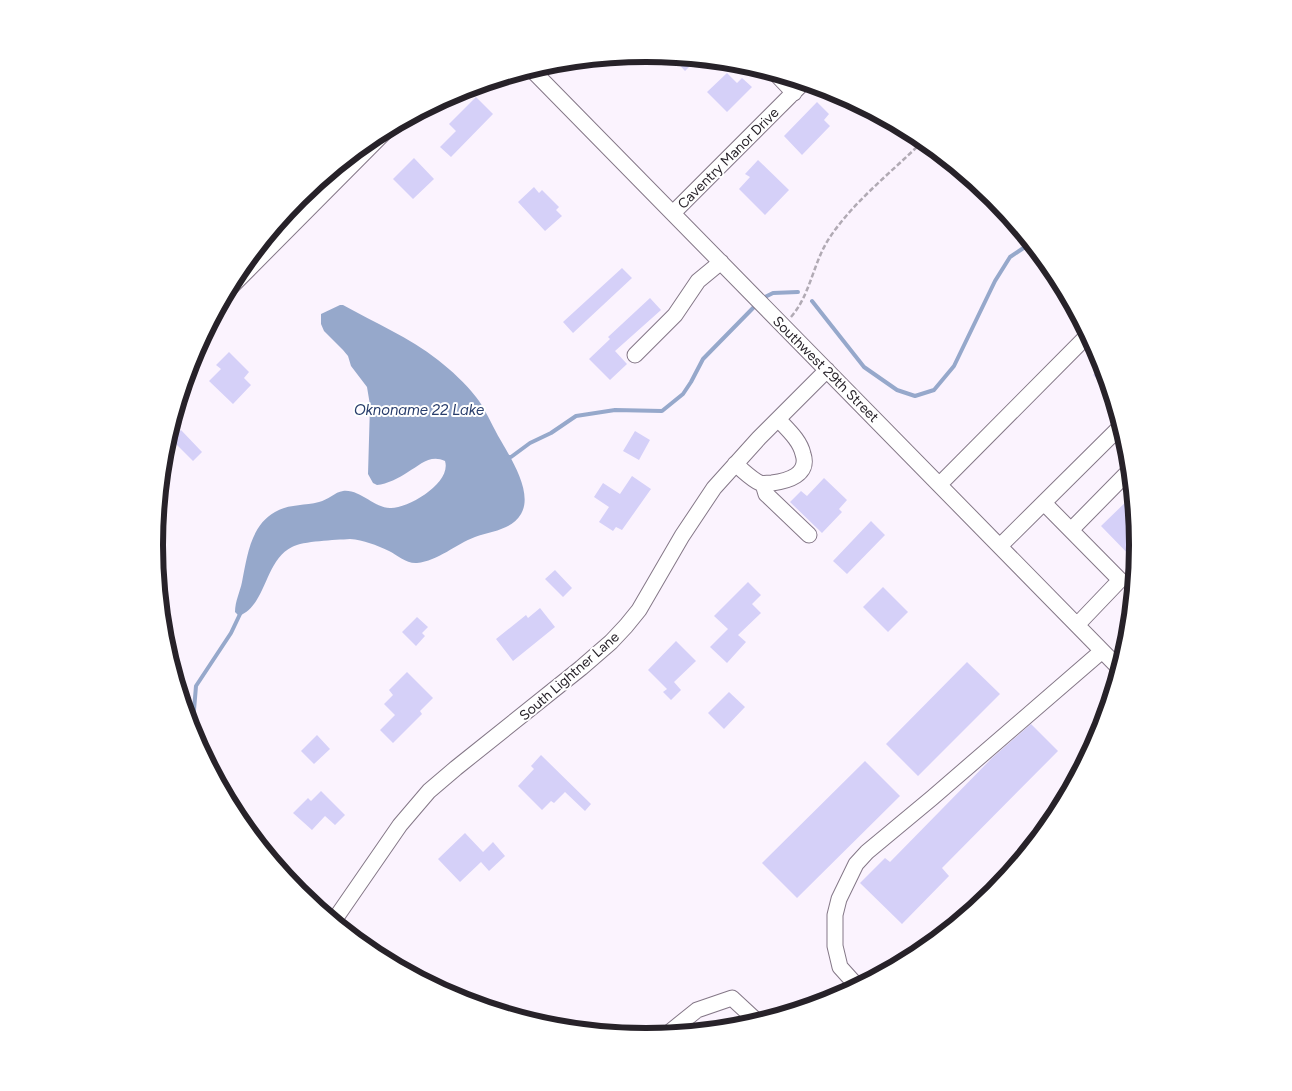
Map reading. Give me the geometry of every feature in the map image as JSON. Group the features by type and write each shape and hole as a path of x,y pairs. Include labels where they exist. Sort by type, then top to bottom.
{"street":[{"name":"Southwest 29th Street","path":"538,75 1115,663"},
{"name":"Caventry Manor Drive","path":"673,213 799,87"},
{"path":"253,265 362,155"},
{"path":"635,355 675,315 698,281 721,262"},
{"path":"940,484 1083,340"},
{"name":"South Lightner Lane","path":"337,916 400,825 429,792 456,768 581,668 626,626 647,597 702,504 735,464 827,370"},
{"path":"735,464 762,484 790,480 798,475 805,459 798,443 778,419"},
{"path":"1000,546 1116,431"},
{"path":"1071,530 1124,476"},
{"path":"762,484 766,494 809,535"},
{"path":"1044,504 1120,580 1078,625"},
{"path":"853,982 840,967 835,946 835,915 839,898 856,864 883,838 932,798 1102,650"},
{"path":"676,1027 697,1010 732,998 751,1016"}],"path":[{"path":"783,325 798,309 808,290 825,246 840,224 855,206 917,146"}],"water":[{"name":"Oknoname 22 Lake","path":"340,305 392,331 427,352 458,377 476,397 500,438 522,482 524,504 521,514 507,527 475,537 425,562 413,563 406,561 375,545 350,539 297,545 283,554 276,562 255,603 239,616 235,612 236,604 251,543 260,525 275,512 280,509 322,501 343,491 355,493 384,507 398,507 427,493 442,478 445,469 445,461 435,459 421,464 393,480 377,485 373,483 368,474 370,405 367,387 351,366 348,356 324,331 321,324 321,314"}],"building":[{"path":"679,64 691,65 685,71"},
{"path":"727,73 737,83 742,78 752,87 727,112 707,92"},
{"path":"476,97 493,114 451,157 440,147 456,131 449,124"},
{"path":"817,102 829,114 824,120 830,126 802,155 784,136"},
{"path":"414,158 434,179 413,199 393,179"},
{"path":"758,160 789,190 765,215 739,189 750,177 745,174"},
{"path":"534,187 539,193 542,190 559,207 556,210 562,216 545,231 518,202"},
{"path":"622,268 632,278 573,333 563,322"},
{"path":"650,298 661,310 615,351 627,364 610,380 589,359 610,339 608,337"},
{"path":"229,352 249,372 244,378 251,385 233,404 209,381 221,369 216,365"},
{"path":"1096,372 1100,382 1093,375"},
{"path":"181,430 202,452 193,461 174,442 176,435"},
{"path":"635,431 650,440 639,460 623,451"},
{"path":"632,476 651,489 622,530 616,527 613,531 599,522 609,507 594,497 603,483 620,494"},
{"path":"824,478 847,500 839,509 842,512 822,533 790,502 801,491 807,496"},
{"path":"1127,501 1129,555 1101,526"},
{"path":"871,521 885,535 847,574 833,561"},
{"path":"555,570 572,588 563,597 545,579"},
{"path":"748,582 761,595 752,604 761,613 738,635 746,642 727,663 710,647 728,629 714,616"},
{"path":"883,587 908,612 888,632 863,607"},
{"path":"540,608 555,627 513,661 496,639 526,615 528,618"},
{"path":"417,617 428,627 422,633 425,636 416,646 402,632"},
{"path":"676,641 696,661 674,682 681,690 671,700 663,692 667,689 648,670"},
{"path":"967,662 1000,694 918,776 886,744"},
{"path":"407,672 433,698 420,711 422,714 393,743 380,730 395,715 384,704 393,695 389,690"},
{"path":"729,692 745,707 724,729 708,713"},
{"path":"1031,724 1058,751 942,868 949,876 902,924 860,883 885,858 890,862 992,758"},
{"path":"317,735 330,749 314,764 301,751"},
{"path":"541,755 591,804 585,811 565,792 554,803 551,801 542,810 518,786 534,769 531,766"},
{"path":"865,761 900,796 797,898 762,863"},
{"path":"321,791 345,815 335,825 325,816 312,830 293,813 308,798 311,801"},
{"path":"465,833 483,852 493,842 505,856 489,871 481,862 460,882 438,859"}],"waterway":[{"path":"812,301 864,367 897,390 915,396 934,390 954,366 995,281 1010,257 1025,247"},
{"path":"765,297 773,293 798,292"},
{"path":"506,457 511,457 530,443 551,433 576,416 615,410 662,411 683,394 703,359 754,307"},
{"path":"194,713 196,686 231,633 241,612"}]}
